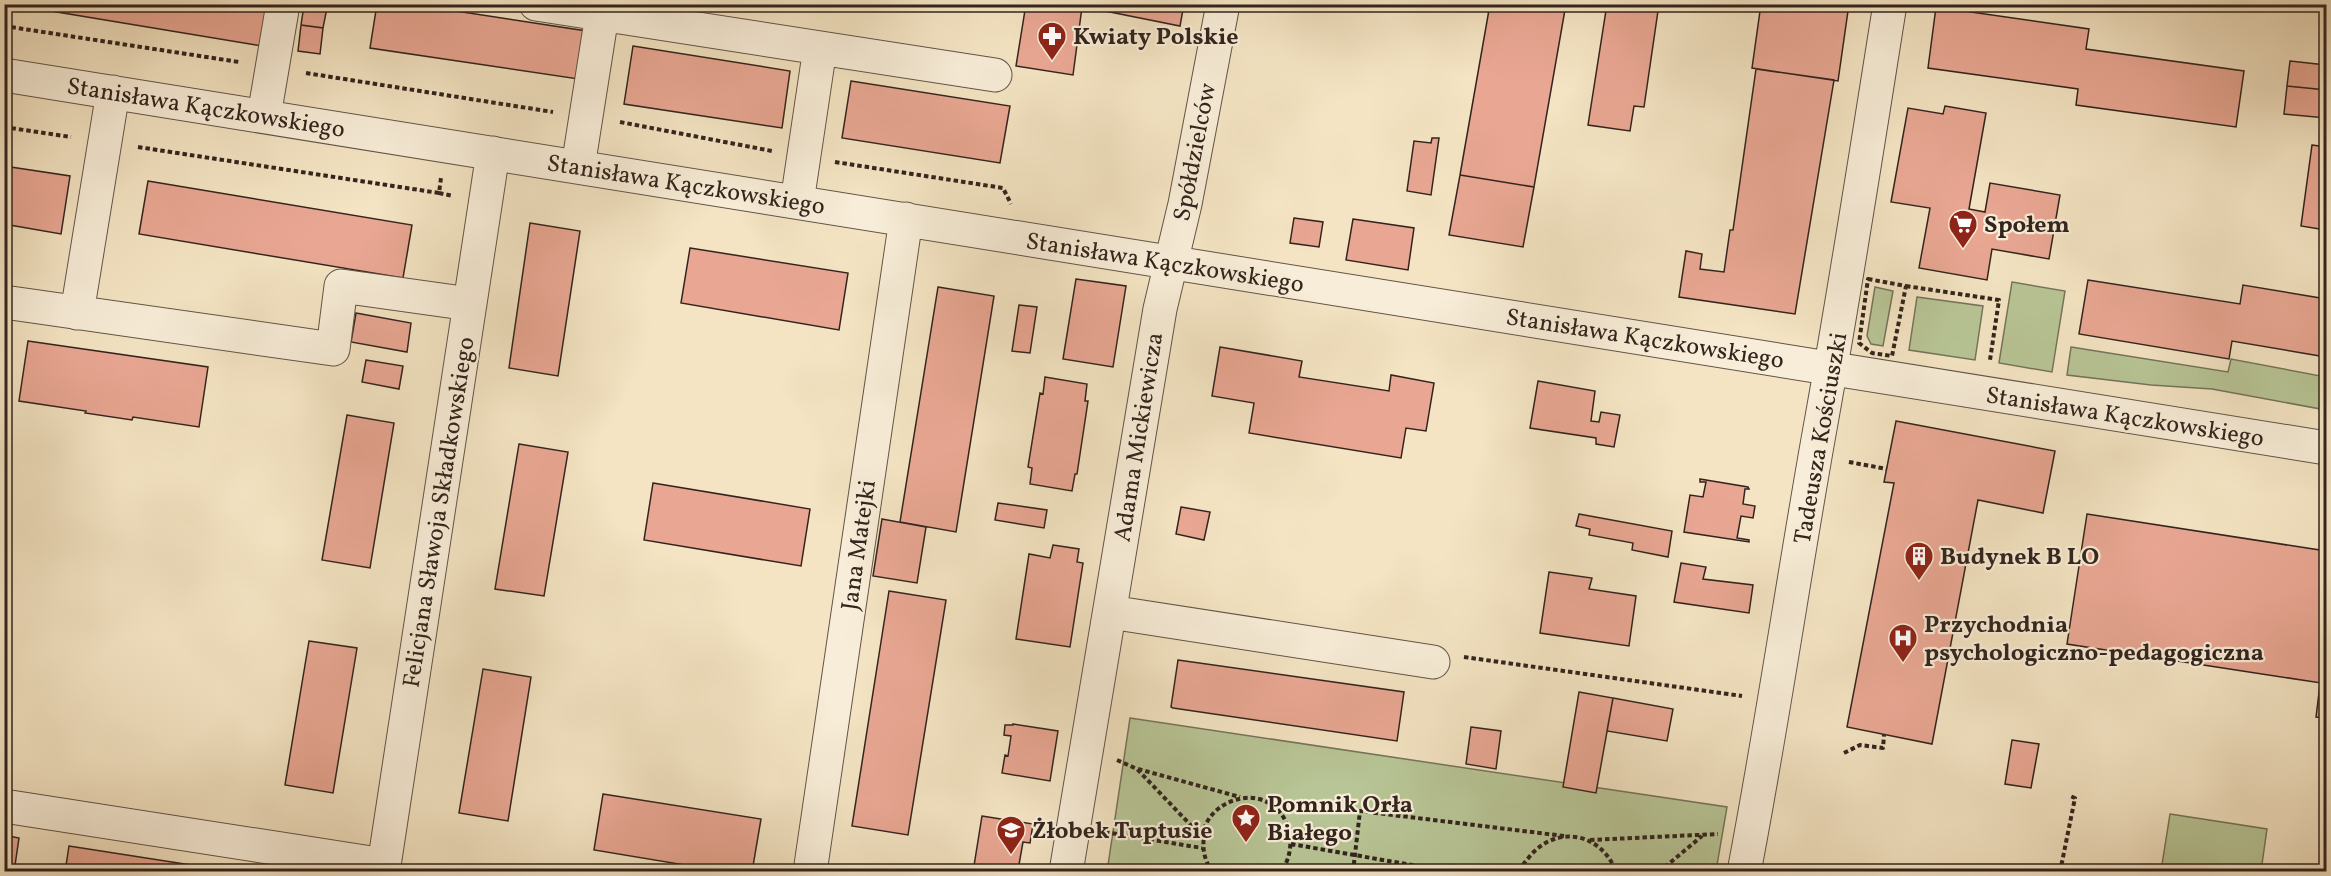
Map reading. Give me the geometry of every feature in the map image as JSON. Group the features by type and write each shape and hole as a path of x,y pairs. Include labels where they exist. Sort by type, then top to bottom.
{"street":[{"path":"264,116 283,4"},
{"path":"536,4 995,75"},
{"name":"Spółdzielców","path":"1170,263 1185,204 1223,4"},
{"name":"Tadeusza Kościuszki","path":"1744,872 1769,740 1832,369 1890,4"},
{"path":"578,167 602,15"},
{"path":"797,202 820,48"},
{"name":"Stanisława Kączkowskiego","path":"4,75 2326,448"},
{"path":"77,313 113,92"},
{"name":"Felicjana Sławoja Składkowskiego","path":"384,868 493,153"},
{"name":"Jana Matejki","path":"810,872 906,219"},
{"name":"Adama Mickiewicza","path":"1066,872 1147,383 1170,263"},
{"path":"4,302 333,349 340,286 470,304"},
{"path":"1110,612 1431,662"},
{"path":"4,806 384,868"}],"path":[{"path":"4,127 439,193 442,171"},
{"path":"1905,285 1892,356 1872,353 1859,344 1868,279 1998,300 1989,362"},
{"path":"1841,460 1887,469"},
{"path":"1431,662 1470,657 1747,697"},
{"path":"1844,753 1860,745 1883,748 1884,735"},
{"path":"1111,757 1137,769 1242,798 1265,801 1284,816 1292,838 1288,861 1281,872"},
{"path":"1137,769 1203,838"},
{"path":"2060,872 2075,798 2070,796"},
{"path":"1213,872 1202,848 1205,824 1220,806 1242,798"},
{"path":"1353,872 1360,811 1590,840 1725,834"},
{"path":"1100,831 1202,848"},
{"path":"1659,872 1703,835"},
{"path":"1521,872 1522,866 1539,845 1563,836"},
{"path":"1590,840 1610,857 1616,872"},
{"path":"1291,844 1452,872"}],"green space":[{"path":"2012,282 2065,291 2052,372 1999,363"},
{"path":"1875,287 1893,291 1883,346 1871,344 1867,336"},
{"path":"1917,297 1983,306 1975,360 1909,350"},
{"path":"2071,347 2228,372 2231,359 2326,377 2326,410 2212,389 2151,385 2067,375"},
{"path":"1130,718 1727,807 1716,871 1107,872"},
{"path":"2170,814 2267,829 2261,871 2161,871"}],"building":[{"path":"27,4 269,4 262,46 27,7"},
{"path":"377,4 410,4 593,32 585,80 370,48"},
{"path":"1026,4 1070,4 1082,7 1073,75 1016,66"},
{"path":"1070,4 1184,4 1180,26"},
{"path":"1490,4 1566,4 1534,187 1460,175"},
{"path":"1607,4 1659,4 1644,107 1634,106 1630,131 1588,125"},
{"path":"1761,4 1849,4 1838,81 1752,68"},
{"path":"304,5 327,8 323,28 301,25"},
{"path":"1936,7 2089,29 2086,49 2244,71 2236,127 2076,105 2078,89 1928,68"},
{"path":"301,25 323,28 320,54 298,51"},
{"path":"633,46 790,71 782,128 624,104"},
{"path":"2290,61 2326,65 2326,90 2287,86"},
{"path":"1756,69 1834,80 1795,314 1679,297 1686,251 1702,254 1700,269 1724,272 1730,230 1733,230"},
{"path":"851,81 1010,106 1000,163 842,138"},
{"path":"2287,86 2326,90 2326,118 2284,114"},
{"path":"1945,106 1986,113 1969,209 1985,212 1990,183 2060,195 2049,259 1992,249 1987,280 1919,268 1930,208 1891,202 1908,108 1943,114"},
{"path":"1432,138 1439,138 1431,195 1407,191 1414,141 1431,143"},
{"path":"2312,145 2326,147 2326,230 2301,226"},
{"path":"4,166 70,176 61,234 4,224"},
{"path":"1460,175 1534,187 1523,247 1449,235"},
{"path":"148,181 412,225 403,278 139,234"},
{"path":"1294,218 1323,222 1319,247 1290,243"},
{"path":"1353,219 1414,228 1408,270 1346,260"},
{"path":"530,223 580,231 558,376 509,368"},
{"path":"690,248 848,273 839,330 681,303"},
{"path":"1076,279 1126,286 1113,367 1063,359"},
{"path":"2088,280 2240,304 2243,285 2326,299 2326,357 2232,341 2229,359 2079,334"},
{"path":"938,287 994,296 956,532 900,522"},
{"path":"1019,305 1037,307 1030,353 1012,351"},
{"path":"356,313 411,323 407,352 351,342"},
{"path":"28,341 208,367 199,427 133,417 132,420 19,401"},
{"path":"1220,347 1302,361 1299,377 1389,391 1391,375 1434,383 1426,431 1406,428 1401,458 1249,433 1254,403 1212,396"},
{"path":"366,360 403,366 399,389 362,382"},
{"path":"1045,377 1087,384 1085,401 1088,401 1077,474 1075,474 1072,491 1030,484 1032,468 1028,467 1040,393 1043,394"},
{"path":"1538,381 1595,391 1591,421 1599,422 1601,412 1620,415 1614,447 1596,444 1596,438 1530,428"},
{"path":"347,415 394,423 370,568 322,560"},
{"name":"Budynek B LO","path":"1896,421 2055,451 2043,513 1978,500 1932,744 1847,727 1894,483 1884,482"},
{"path":"519,444 568,452 544,596 495,589"},
{"path":"1700,479 1748,487 1749,489 1745,489 1743,504 1755,506 1753,518 1741,516 1737,538 1749,540 1749,542 1684,532 1690,495 1703,497 1706,482 1700,482"},
{"path":"653,483 810,509 801,566 644,540"},
{"path":"998,503 1047,510 1044,528 995,520"},
{"path":"1181,507 1210,512 1204,540 1176,534"},
{"path":"1579,514 1672,531 1668,557 1632,550 1633,543 1589,535 1590,529 1576,526"},
{"path":"2087,514 2326,551 2326,636 2321,683 2067,644"},
{"path":"882,519 926,527 917,583 873,576"},
{"path":"1053,545 1079,549 1077,562 1083,563 1070,647 1016,639 1029,554 1050,558"},
{"path":"1681,563 1706,567 1703,579 1753,585 1749,613 1674,602"},
{"path":"1549,572 1592,578 1589,589 1636,596 1629,646 1540,633"},
{"path":"889,591 946,600 908,835 852,826"},
{"path":"2326,636 2326,718 2316,717"},
{"path":"309,641 357,648 333,793 285,785"},
{"path":"1178,660 1404,692 1397,741 1173,708 1171,707"},
{"path":"483,669 531,677 508,821 459,813"},
{"path":"1579,692 1613,698 1596,793 1563,787"},
{"path":"1613,698 1673,709 1667,741 1607,731"},
{"path":"1013,724 1058,731 1050,781 1002,773 1005,755 1008,756 1011,736 1004,735 1005,725"},
{"path":"1471,727 1501,731 1496,769 1466,764"},
{"path":"2012,740 2039,744 2031,788 2005,784"},
{"path":"603,794 761,819 752,872 727,872 594,850"},
{"path":"982,816 1033,824 1030,843 1023,842 1018,870 1025,872 973,872"},
{"path":"4,835 19,838 14,872 4,872"},
{"path":"69,846 236,872 65,872"}],"place":[{"name":"Kwiaty Polskie","path":"1052,62"},
{"name":"Społem","path":"1963,250"},
{"name":"Budynek B LO","path":"1919,582"},
{"name":"Przychodnia psychologiczno-pedagogiczna","path":"1903,664"},
{"name":"Pomnik Orła Białego","path":"1246,844"},
{"name":"Żłobek Tuptusie","path":"1011,856"}]}
